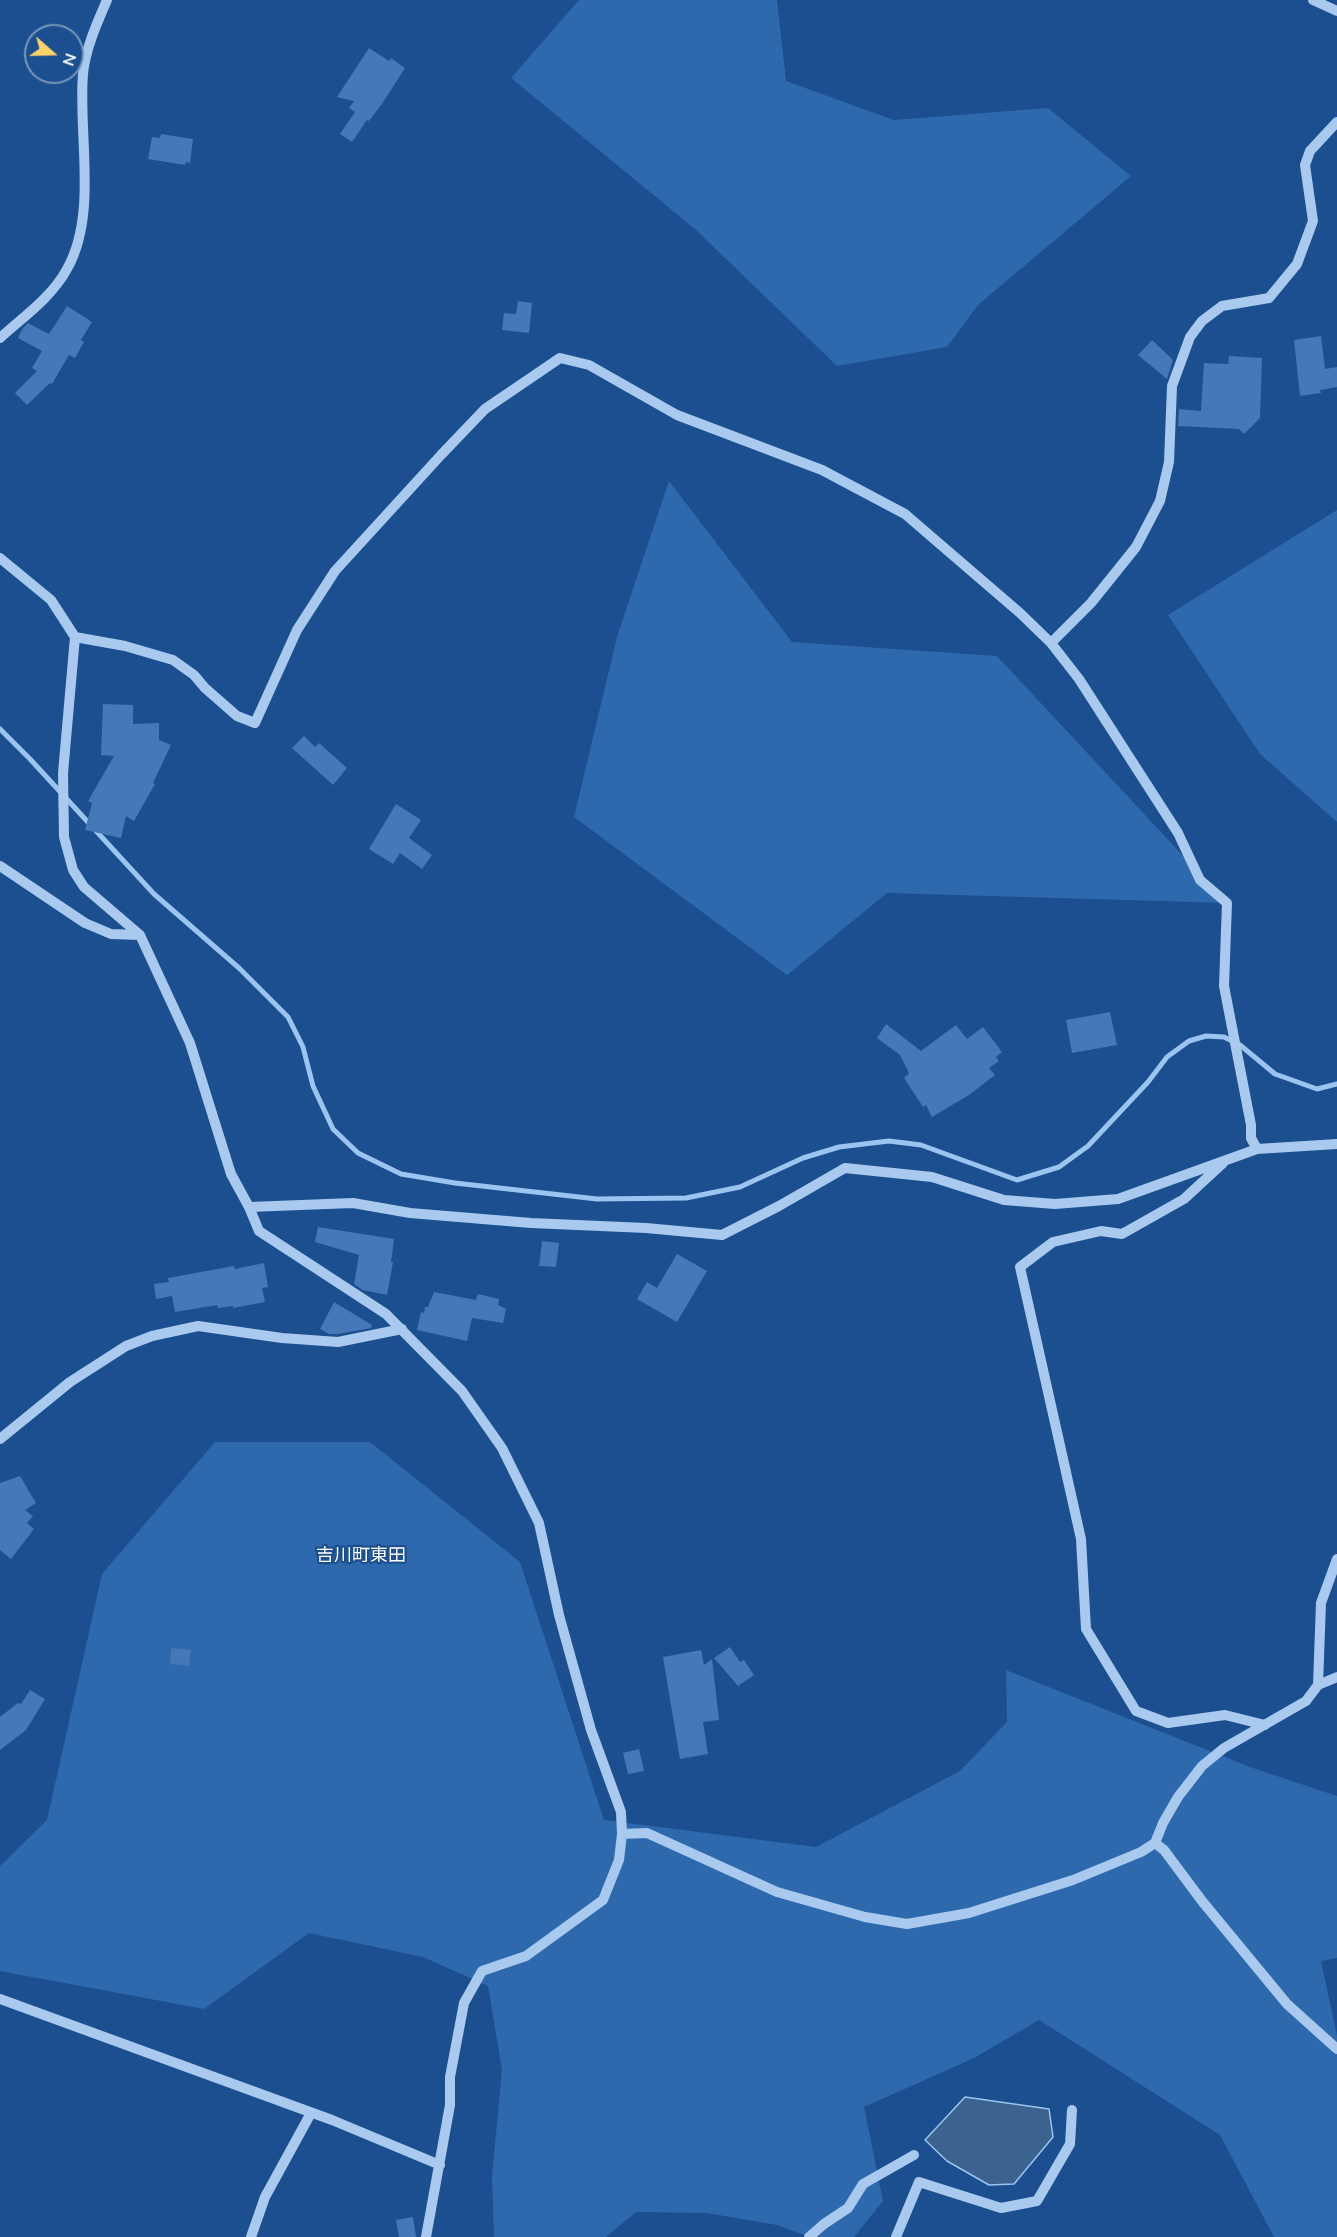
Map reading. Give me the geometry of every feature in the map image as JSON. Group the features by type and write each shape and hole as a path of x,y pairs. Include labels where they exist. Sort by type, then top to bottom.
{"street":[{"path":"0,338 43,300 67,270 80,239 84,194 83,72 97,23 107,0"},
{"path":"1312,0 1337,11"},
{"path":"1051,643 1091,603 1136,547 1160,501 1169,462 1172,386 1190,337 1202,321 1222,306 1269,298 1297,264 1312,221 1305,165 1310,151 1337,122"},
{"path":"75,637 124,646 173,660 194,675 237,717 255,723 297,630 335,571 441,454 485,409 560,358 589,365 677,416 822,470 905,514 1020,613 1051,643 1079,679 1178,833 1200,880 1227,903 1224,986 1251,1125 1251,1138 1257,1149"},
{"path":"0,558 51,600 75,637 63,773 64,837 73,870 84,887 140,935 190,1043 231,1174 259,1231 386,1314 462,1391 502,1448 539,1523 559,1615 591,1730 621,1812 622,1834 619,1860 603,1900 526,1956 482,1971 464,2003 450,2077 450,2105 426,2237"},
{"path":"0,866 85,923 111,934 140,935"},
{"path":"249,1207 353,1203 410,1213 722,1235 845,1168 932,1177 1004,1200 1055,1204 1118,1199 1257,1149 1337,1144"},
{"path":"1226,1160 1184,1199 1122,1234 1101,1231 1053,1242 1020,1267 1081,1539 1086,1629 1136,1711 1168,1723 1225,1715 1265,1725"},
{"path":"0,1439 70,1382 126,1346 152,1336 198,1326 282,1338 338,1342 402,1329"},
{"path":"1318,1685 1322,1603 1337,1559"},
{"path":"622,1834 647,1833 777,1892 865,1917 907,1924 969,1913 1063,1883 1141,1852 1155,1843 1178,1797 1202,1766 1224,1748 1306,1701 1318,1685 1337,1677"},
{"path":"1155,1843 1164,1850 1202,1901 1287,2004 1337,2049"},
{"path":"0,1999 311,2113 440,2165"},
{"path":"896,2237 919,2182 1001,2208 1037,2201 1070,2144 1072,2110"},
{"path":"251,2237 265,2197 311,2113"},
{"path":"809,2237 848,2208 863,2184 914,2155"}],"shaded area":[{"path":"579,0 777,0 786,81 894,120 1048,108 1131,176 978,305 947,347 837,366 695,229 511,78"},
{"path":"669,481 792,642 997,656 1227,903 887,893 787,975 574,817 617,637"},
{"path":"1337,510 1337,822 1260,754 1168,615"},
{"path":"215,1442 370,1442 520,1562 604,1820 816,1847 960,1771 1007,1722 1006,1670 1250,1767 1337,1796 1337,1958 1321,1961 1337,2036 1337,2237 1274,2237 1220,2135 1039,2020 974,2058 864,2107 883,2201 854,2237 810,2237 777,2225 707,2213 636,2212 606,2237 494,2237 492,2176 502,2070 488,1986 423,1957 309,1933 204,2009 0,1971 0,1866 47,1820 102,1574"},
{"path":"965,2097 1049,2109 1053,2137 1014,2184 989,2185 947,2161 925,2140"}],"building":[{"path":"369,48 389,61 391,58 405,68 382,104 369,121 367,120 352,142 340,134 355,112 349,108 354,101 337,97"},
{"path":"161,134 193,139 190,163 186,162 185,165 148,159 152,137 160,138"},
{"path":"518,301 532,303 529,333 502,330 504,313 516,314"},
{"path":"67,306 92,322 81,340 84,342 75,358 69,355 52,384 50,383 27,405 15,393 37,371 32,368 42,351 18,338 28,323 49,334"},
{"path":"1321,336 1325,369 1337,367 1337,387 1320,390 1321,393 1300,396 1294,340"},
{"path":"1152,340 1173,360 1167,379 1138,355"},
{"path":"1229,356 1262,358 1260,418 1244,434 1239,429 1178,426 1179,409 1201,411 1204,363 1228,364"},
{"path":"103,704 133,705 133,724 159,723 159,740 171,745 153,783 155,784 134,821 126,816 121,838 85,830 92,803 88,801 114,756 101,755"},
{"path":"304,736 315,747 319,743 347,768 333,785 292,748"},
{"path":"396,804 421,820 409,838 432,855 422,869 400,853 393,864 369,849"},
{"path":"1110,1012 1117,1045 1072,1053 1066,1020"},
{"path":"886,1024 921,1051 956,1025 967,1039 983,1027 1002,1052 996,1057 999,1061 989,1068 995,1075 969,1095 932,1117 926,1105 923,1107 904,1078 909,1073 900,1055 877,1038"},
{"path":"318,1227 394,1239 391,1262 393,1262 387,1295 363,1290 354,1284 359,1255 315,1242"},
{"path":"542,1241 559,1243 556,1267 539,1266"},
{"path":"677,1254 707,1271 677,1322 637,1299 647,1282 657,1288"},
{"path":"264,1263 268,1287 262,1288 265,1302 233,1308 233,1306 218,1308 217,1305 175,1312 172,1296 156,1299 154,1284 169,1282 168,1278"},
{"path":"434,1292 476,1300 478,1294 499,1299 498,1305 506,1309 503,1323 472,1318 467,1341 417,1330 421,1312 424,1313 425,1307 428,1307"},
{"path":"334,1302 372,1325 371,1328 338,1334 329,1334 320,1329"},
{"path":"20,1476 36,1503 25,1510 33,1516 27,1523 34,1529 11,1559 0,1550 0,1483"},
{"path":"730,1647 740,1662 744,1660 754,1675 738,1686 714,1658"},
{"path":"171,1648 191,1650 189,1666 170,1664"},
{"path":"701,1650 704,1665 712,1659 719,1720 703,1722 708,1754 680,1759 663,1657"},
{"path":"30,1690 45,1699 26,1730 0,1750 0,1717 18,1703 21,1704"},
{"path":"639,1749 644,1771 628,1774 623,1753"},
{"path":"413,2217 416,2237 399,2237 396,2220"}],"waterway":[{"path":"0,729 154,894 239,968 288,1017 303,1047 313,1086 333,1129 358,1153 401,1174 455,1183 597,1199 686,1198 740,1187 803,1158 839,1147 889,1141 921,1145 1017,1180 1059,1167 1088,1146 1148,1082 1167,1057 1189,1041 1206,1036 1224,1037 1240,1045 1275,1074 1317,1089 1337,1084"}],"district":[{"name":"吉川町東田","path":"361,1557"}]}
